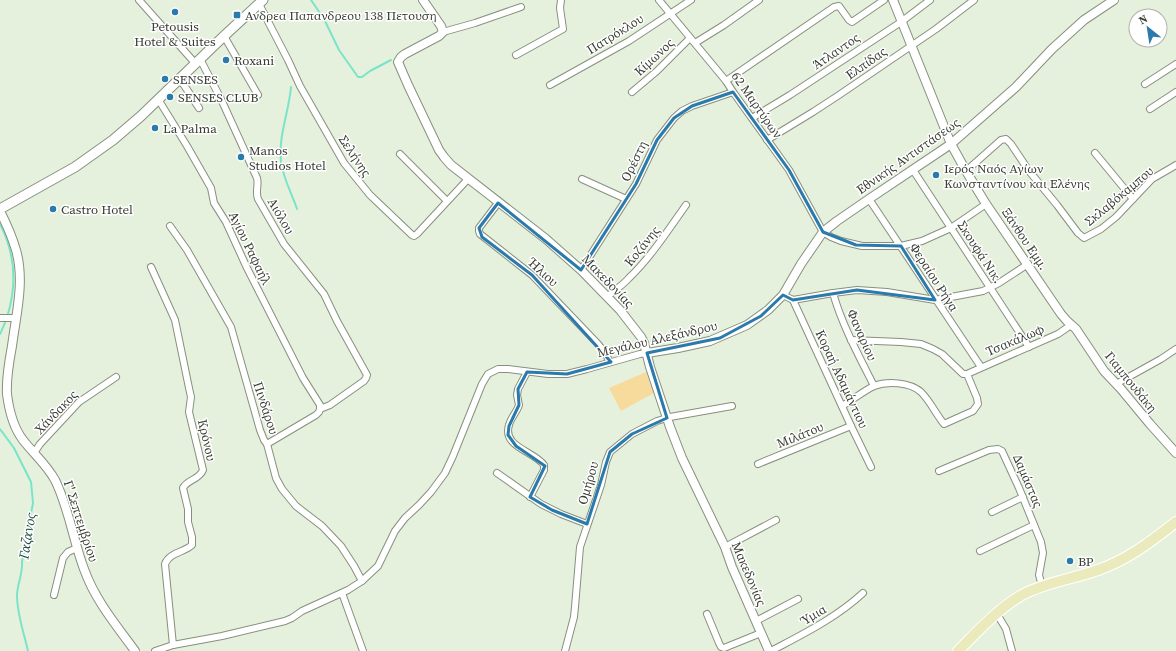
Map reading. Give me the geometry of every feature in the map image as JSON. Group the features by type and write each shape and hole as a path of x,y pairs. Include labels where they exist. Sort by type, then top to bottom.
{"main road":[{"path":"0,210 92,156 113,140 261,2"},
{"path":"958,651 997,614 1016,599 1042,586 1107,567 1139,549 1176,522"}],"street":[{"name":"Αιόλου","path":"138,0 198,61 221,99 257,178 258,186 256,191 258,199 284,244 324,294 367,375 364,381 330,405 320,408"},
{"path":"423,0 441,26 443,32 521,7"},
{"path":"516,55 563,29 560,0"},
{"name":"62 Μαρτύρων","path":"659,0 669,14 726,81 789,170 823,232"},
{"name":"Πατρόκλου","path":"550,85 628,41 691,0"},
{"path":"695,43 760,0"},
{"path":"726,81 834,7 839,6 852,22 884,0"},
{"name":"Ξάνθου Εμμ.","path":"893,0 951,144 986,204 1061,314 1071,325"},
{"name":"Άτλαντος","path":"752,118 790,95 901,22 930,0"},
{"name":"Ελπίδας","path":"767,140 813,112 911,46 974,0"},
{"name":"Εθνικής Αντιστάσεως","path":"783,295 801,264 823,232 951,144 1011,92 1052,49 1084,20 1114,0"},
{"name":"Σελήνης","path":"261,2 300,86 344,163 370,195 412,235 414,236 468,179"},
{"name":"Μακεδονίας","path":"443,32 439,36 401,57 398,62 444,157 451,165 546,239 581,270 608,296 635,328 643,340 667,418 686,466 725,547 760,632 770,651"},
{"path":"224,36 258,95"},
{"name":"Κίμωνος","path":"632,92 657,71 690,38"},
{"path":"1145,84 1176,64"},
{"path":"180,78 199,108"},
{"name":"Ορέστη","path":"581,270 641,176 657,140 674,118 682,111 692,106 733,92"},
{"path":"1150,109 1176,92"},
{"name":"Αγίου Ραφαήλ","path":"158,99 211,188 214,203 226,222 273,319 320,408"},
{"name":"Σκλαβόκαμπου","path":"966,171 1001,140 1006,139 1078,233 1084,238 1101,229 1116,217 1152,179 1176,165"},
{"path":"1095,153 1133,199"},
{"path":"400,154 447,201"},
{"name":"Σκουφά Νικ.","path":"913,170 1029,347"},
{"path":"582,179 626,199"},
{"name":"Φεραίου Ρήγα","path":"869,199 981,367"},
{"name":"Ήλιου","path":"498,202 479,228 480,234 532,275 598,344 610,362"},
{"path":"823,232 840,241 856,245 901,246 922,241 951,228 986,204"},
{"name":"Κοζάνης","path":"608,296 630,278 641,266 667,233 686,205"},
{"name":"Γ' Σεπτεμβρίου","path":"0,210 13,240 18,261 20,288 12,319 7,386 8,402 13,421 23,440 52,474 59,488 68,514 84,569 95,594 135,651"},
{"name":"Πινδάρου","path":"170,226 187,250 231,327 260,430 267,444 274,472 282,489 296,506 322,526 341,546 362,581"},
{"path":"783,295 793,300 857,290 887,292 935,300 983,291 1028,264"},
{"name":"Κρόνου","path":"151,267 175,320 191,397 189,412 203,468 201,475 185,484 183,488 188,510 188,522 192,537 192,545 169,557 165,564 173,645"},
{"name":"Φαναρίου","path":"833,293 851,340 874,386"},
{"name":"Μεγάλου Αλεξάνδρου","path":"155,651 173,645 222,636 285,621 302,611 342,594 362,581 378,566 392,536 402,521 425,499 445,473 454,456 482,384 488,374 494,370 501,368 548,374 567,374 640,354 693,346 720,338 747,325 761,316 783,295"},
{"name":"Κοραή Αδαμάντιου","path":"793,300 871,467"},
{"path":"0,318 12,319"},
{"name":"Τσακάλωφ","path":"967,374 1058,334 1071,325"},
{"name":"Γιαμπουδάκη","path":"1071,325 1082,337 1104,371 1176,453"},
{"path":"842,406 874,386 903,383 915,387 923,394 944,424 972,410 978,404 967,374 963,374 942,354 933,349 918,343 851,340"},
{"path":"1116,384 1176,349"},
{"path":"527,372 518,388 517,395 519,405 510,420 508,435 512,442 540,460 544,465 544,470 530,497"},
{"name":"Χάνδακος","path":"34,453 40,444 79,402 116,377"},
{"name":"Ομήρου","path":"565,651 575,612 580,547 601,485 606,462 610,452 632,434 646,426 667,418 732,406"},
{"path":"267,444 316,415 320,408"},
{"name":"Μιλάτου","path":"758,464 851,426"},
{"name":"Δαμάστας","path":"939,471 989,450 998,449 1004,453 1041,542 1042,550 1039,575 1042,586"},
{"path":"497,473 530,497 552,510 587,524"},
{"path":"992,512 1023,497"},
{"path":"725,547 776,520"},
{"path":"980,551 1034,525"},
{"path":"54,595 63,558 68,552 77,548"},
{"name":"Ύμια","path":"770,651 826,620 863,593"},
{"path":"342,594 353,619 363,651"},
{"path":"756,621 798,599"},
{"path":"707,614 721,647 724,648 760,632"},
{"path":"997,614 1006,629 1012,651"}],"highlighted area":[{"path":"733,92 789,170 823,232 856,245 901,246 935,300 857,290 793,300 783,295 761,316 720,338 647,353 667,418 632,434 610,452 587,524 552,510 530,497 545,466 516,446 508,435 509,426 519,405 518,389 527,372 567,374 611,362 532,275 482,237 479,228 498,203 581,270 636,184 657,140 674,118 692,106"}],"shaded area":[{"path":"646,372 654,393 621,411 609,388"}],"waterway":[{"path":"311,0 324,19 339,50 358,77 362,77 391,60"},
{"path":"291,87 280,152 284,174 297,209"},
{"name":"Γαζανος","path":"0,224 9,246 13,268 13,291 11,302 0,334"},
{"name":"Γαζανος","path":"0,429 14,448 31,482 33,503 17,596 19,617 28,651"}],"place":[{"name":"Petousis Hotel & Suites","path":"175,12"},
{"name":"Ανδρεα Παπανδρεου 138 Πετουση","path":"237,15"},
{"name":"Roxani","path":"226,60"},
{"name":"SENSES","path":"165,79"},
{"name":"SENSES CLUB","path":"170,97"},
{"name":"La Palma","path":"155,128"},
{"name":"Manos Studios Hotel","path":"241,157"},
{"name":"Ιερός Ναός Αγίων Κωνσταντίνου και Ελένης","path":"936,175"},
{"name":"Castro Hotel","path":"53,209"},
{"name":"BP","path":"1070,561"}]}
